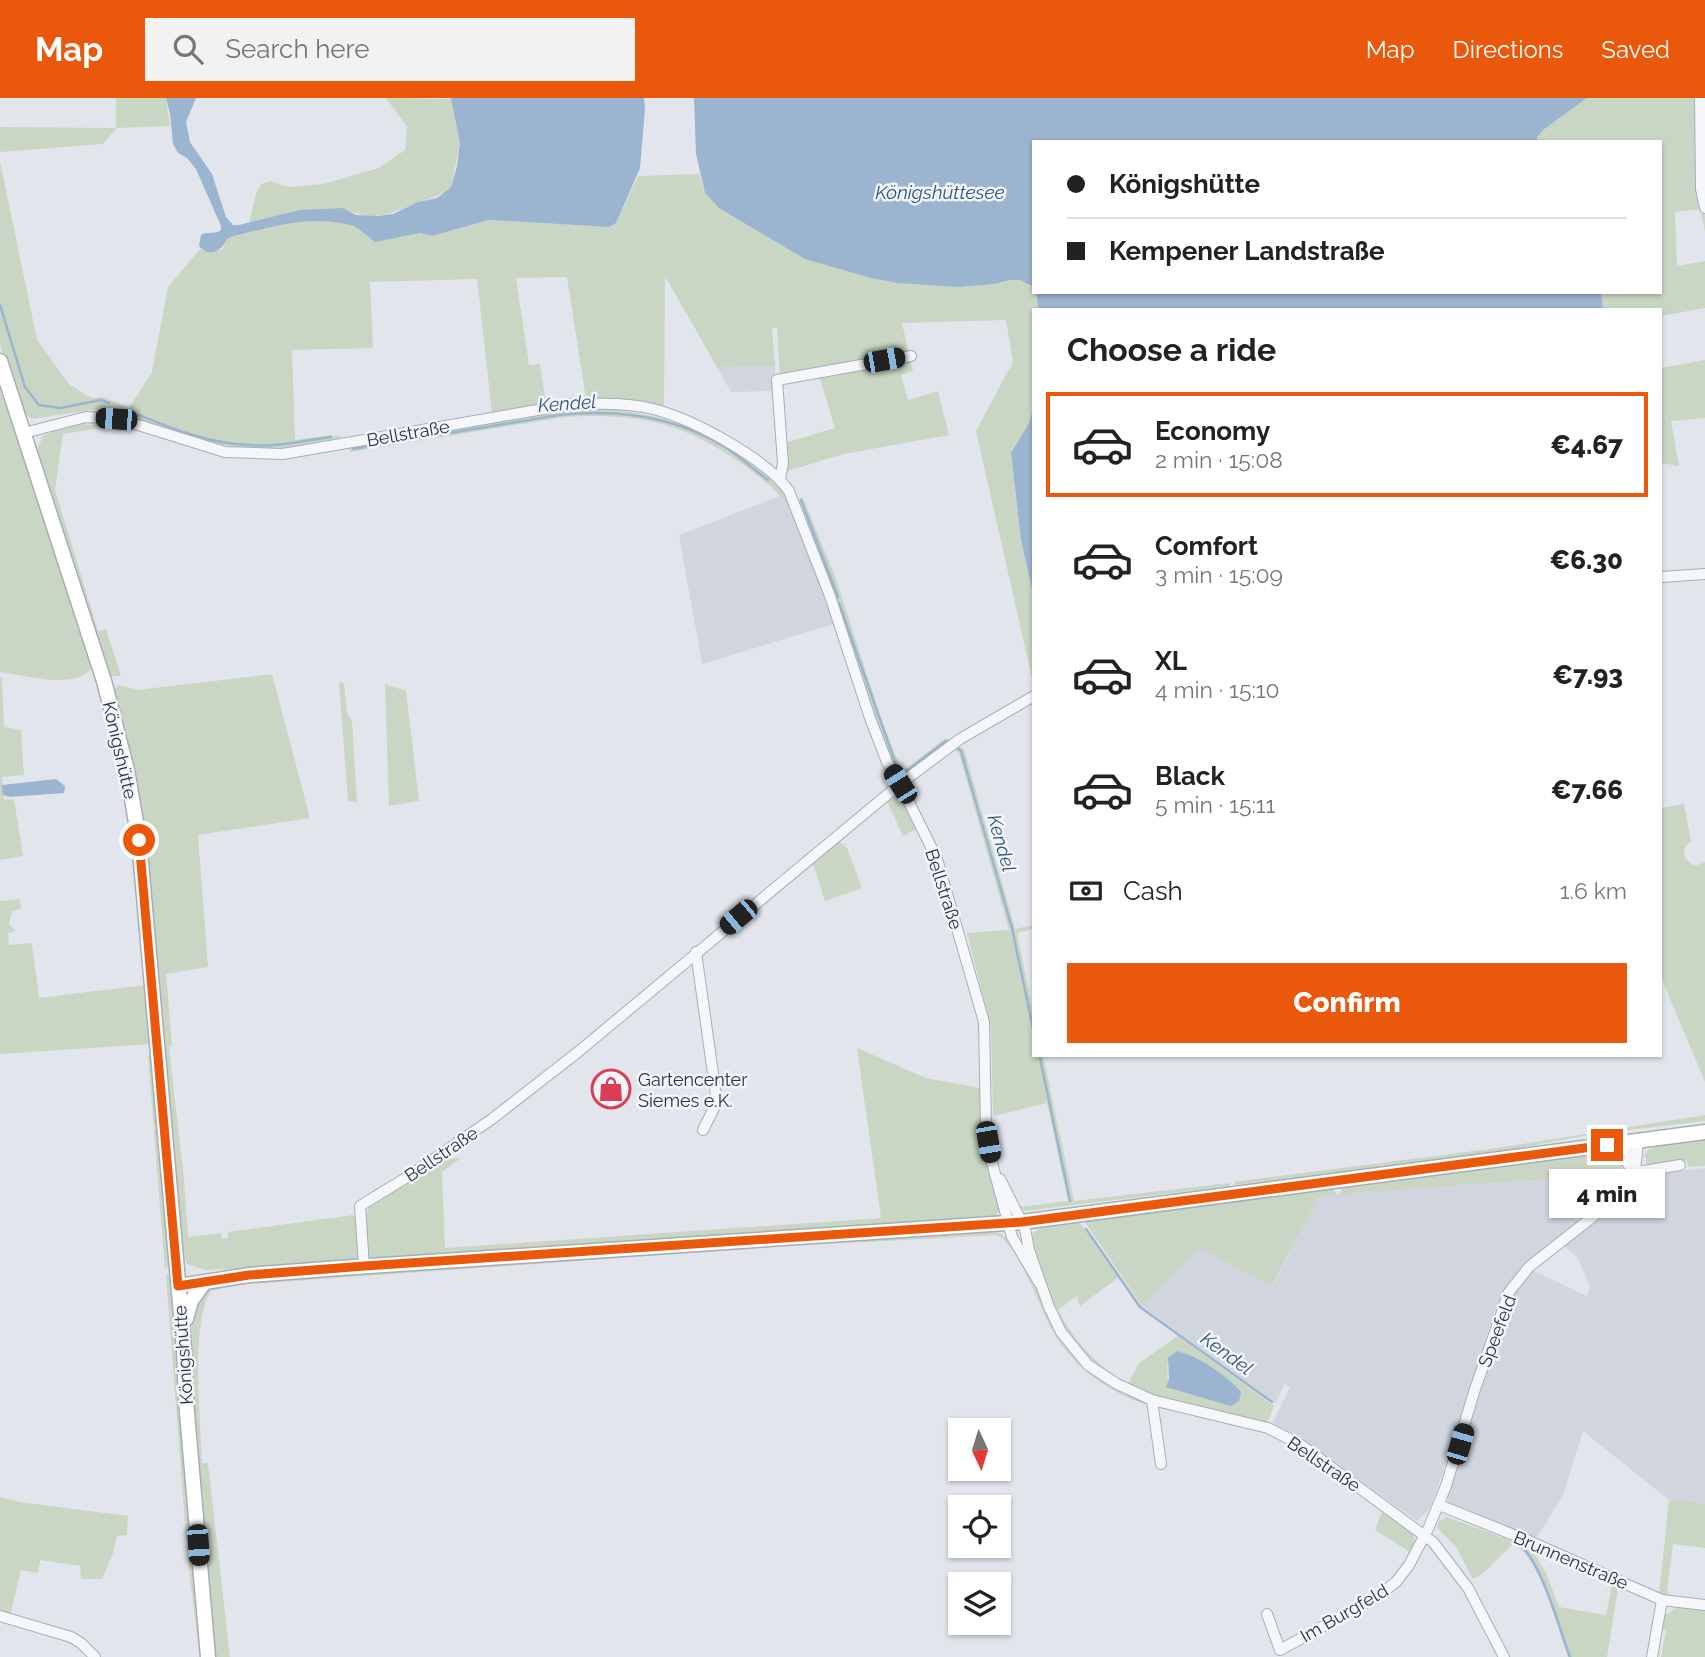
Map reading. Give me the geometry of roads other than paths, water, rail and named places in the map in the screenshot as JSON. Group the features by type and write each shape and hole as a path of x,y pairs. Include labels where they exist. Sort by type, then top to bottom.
{"street":[{"path":"1700,98 1702,189 1705,208"},
{"name":"Bellstraße","path":"780,478 783,463 777,380 911,356"},
{"name":"Königshütte","path":"0,361 104,681 127,770 141,866 208,1657"},
{"name":"Bellstraße","path":"24,433 86,417 119,419 225,452 251,455 283,454 572,404 614,404 652,409 694,424 728,442 780,478 789,491 830,596 887,762 937,859 984,1022 986,1128 991,1159 1061,1332 1088,1365 1116,1384 1152,1400 1268,1428 1301,1446 1425,1535 1468,1588 1504,1657"},
{"path":"1662,577 1705,574"},
{"name":"Bellstraße","path":"365,1266 360,1206 492,1119 578,1052 888,793 960,739 1032,697"},
{"path":"696,952 717,1102 703,1130"},
{"path":"178,1280 1015,1223 1705,1132"},
{"name":"Speefeld","path":"1425,1535 1439,1506 1497,1323 1510,1292 1530,1267 1623,1193 1636,1163 1632,1141"},
{"path":"1633,1170 1644,1171 1680,1165"},
{"path":"178,1280 204,1283 249,1275"},
{"path":"184,1349 187,1311 191,1300 204,1283"},
{"path":"1152,1400 1161,1464"},
{"name":"Brunnenstraße","path":"1439,1506 1529,1541 1662,1600 1705,1605"},
{"name":"Im Burgfeld","path":"1267,1614 1282,1653 1396,1582 1409,1565 1425,1535"},
{"path":"1652,1657 1662,1600"},
{"path":"0,1616 71,1637 82,1643 95,1657"}],"water":[{"path":"166,98 196,98 186,122 190,142 212,174 226,217 233,225 300,210 343,208 356,215 393,214 418,202 437,198 451,187 457,166 460,143 451,98 644,98 640,168 616,223 609,227 489,220 432,236 420,233 375,242 353,226 338,222 306,221 228,238 219,249 207,252 199,246 201,235 219,231 221,226 196,169 187,158 178,153 173,144"},
{"name":"Königshüttesee","path":"694,98 1587,98 1543,130 1537,140 1032,140 1032,286 1020,280 959,287 898,283 805,259 719,208 705,193 696,154"},
{"path":"1036,294 1601,294 1603,308 1038,308"},
{"path":"1032,412 1032,589 1021,540 1011,453 1029,423"},
{"path":"56,779 65,786 64,793 9,797 3,795 2,785"},
{"path":"1177,1351 1203,1362 1228,1379 1241,1392 1239,1401 1231,1406 1166,1387 1169,1379 1168,1358"}],"waterway":[{"name":"Kendel","path":"0,305 25,387 39,405 60,408 101,400 109,403"},
{"name":"Kendel","path":"129,411 188,434 234,444 270,445 331,437"},
{"name":"Kendel","path":"353,449 559,415 623,414 666,422 706,436 731,451 768,480"},
{"name":"Kendel","path":"801,500 838,597"},
{"name":"Kendel","path":"839,603 900,776 946,741 949,742"},
{"name":"Kendel","path":"955,746 961,751 1012,928 1032,1023"},
{"name":"Kendel","path":"1040,1058 1070,1201"},
{"name":"Kendel","path":"1086,1229 1140,1307 1272,1402"},
{"name":"Kendel","path":"1518,1544 1526,1551 1541,1578 1570,1657"}],"place":[{"name":"Gartencenter Siemes e.K.","path":"611,1089"}]}
